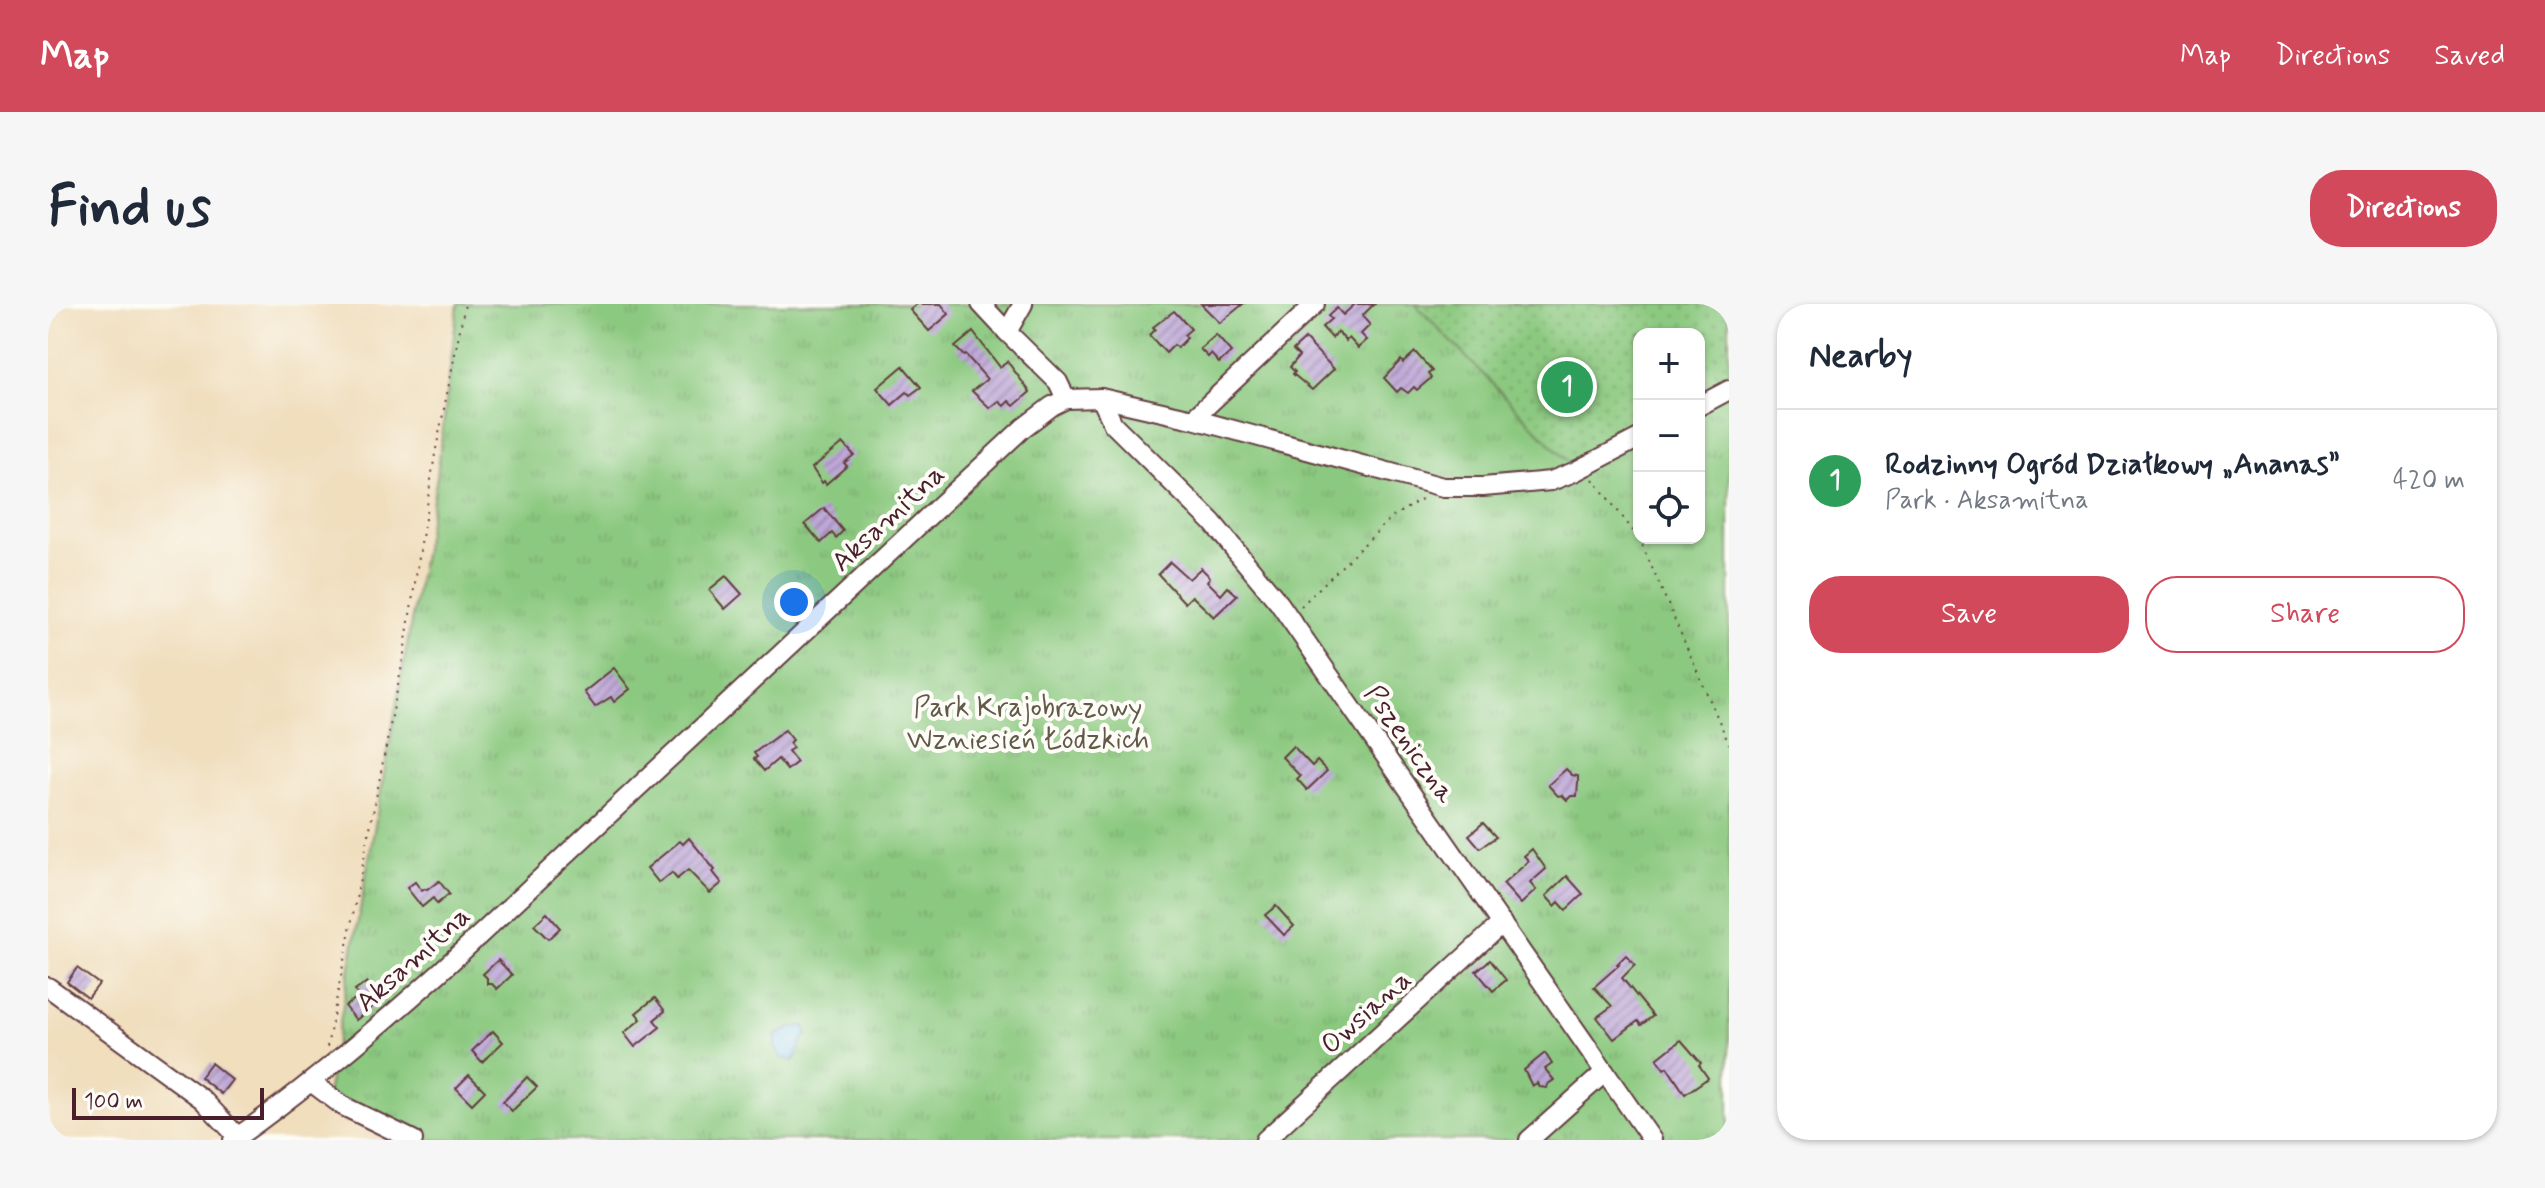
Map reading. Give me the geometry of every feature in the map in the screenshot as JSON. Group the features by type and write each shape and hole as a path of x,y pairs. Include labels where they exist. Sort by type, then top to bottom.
{"street":[{"path":"981,304 1058,382 1066,399 1101,398 1193,419 1443,487 1551,481 1633,441"},
{"path":"1007,332 1023,304"},
{"path":"1193,419 1315,304"},
{"path":"1705,403 1729,390"},
{"name":"Pszeniczna","path":"1101,398 1113,424 1212,522 1290,619 1652,1140"},
{"name":"Aksamitna","path":"236,1138 317,1077 440,972 1023,428 1066,399"},
{"name":"Owsiana","path":"1265,1140 1502,923"},
{"path":"48,987 202,1099 214,1109 236,1138"},
{"path":"1529,1140 1605,1072"},
{"path":"317,1077 343,1106 413,1140"}],"path":[{"path":"317,1077 403,660 435,454 465,304"},
{"path":"1584,467 1633,530"},
{"path":"1290,619 1392,517 1443,487"},
{"path":"1642,544 1729,744"}],"green space":[{"name":"Park Krajobrazowy Wzniesień Łódzkich","path":"458,304 1729,304 1729,1140 410,1140 327,1095 437,476"},
{"path":"1415,304 1729,304 1729,375 1705,389 1705,328 1633,328 1633,428 1569,463"}],"water":[{"path":"805,1026 808,1034 793,1061 781,1058 775,1047 776,1036 793,1027"}],"building":[{"path":"917,304 941,304 949,314 929,331 910,310"},
{"path":"1201,304 1243,304 1220,323"},
{"path":"1355,304 1374,304 1362,316 1370,325 1361,334 1367,340 1358,348 1338,332 1332,338 1322,327 1337,308 1343,315"},
{"path":"1174,311 1191,329 1177,348 1174,345 1166,353 1149,335 1155,329 1153,327"},
{"path":"973,332 1000,367 1007,361 1030,392 1014,406 1009,401 1004,406 999,401 990,408 972,391 987,379 955,347"},
{"path":"1216,335 1231,352 1219,363 1211,354 1208,357 1200,349"},
{"path":"1305,339 1334,369 1312,390 1293,374 1295,372 1290,367 1299,356 1293,350"},
{"path":"1415,352 1432,371 1428,374 1431,378 1417,390 1414,387 1408,393 1401,388 1397,392 1384,378 1401,360 1403,363"},
{"path":"903,366 921,387 910,395 907,392 892,405 877,388"},
{"path":"843,443 854,455 844,463 847,466 826,484 824,481 822,483 812,468"},
{"path":"824,508 843,531 836,538 832,533 821,543 805,524"},
{"path":"1170,562 1189,579 1201,568 1210,577 1207,581 1221,595 1228,587 1237,595 1214,617 1192,596 1185,603 1158,574"},
{"path":"726,576 742,594 725,609 709,590"},
{"path":"614,668 630,689 614,702 611,697 595,707 584,692"},
{"path":"785,730 793,740 789,743 793,748 788,751 797,762 787,770 778,759 764,771 754,759 757,757 754,753"},
{"path":"1293,746 1312,766 1317,761 1327,771 1307,790 1297,779 1300,776 1282,757"},
{"path":"1566,769 1578,776 1577,796 1567,800 1562,795 1558,796 1548,785"},
{"path":"1483,823 1496,837 1480,848 1469,835"},
{"path":"689,838 722,883 710,893 688,870 677,879 672,873 659,883 647,868 680,841 683,844"},
{"path":"1532,849 1546,869 1530,883 1536,890 1521,904 1503,884 1529,861 1524,856"},
{"path":"1567,876 1583,894 1566,910 1559,902 1555,906 1546,896"},
{"path":"439,881 449,894 437,904 433,898 422,907 407,888 415,882 422,891 427,890"},
{"path":"1276,906 1294,926 1284,935 1265,915"},
{"path":"547,913 560,928 548,939 534,925"},
{"path":"1626,955 1635,965 1622,978 1653,1016 1641,1025 1638,1021 1614,1039 1597,1017 1612,1006 1594,987"},
{"path":"498,960 512,975 497,989 487,984 483,974"},
{"path":"1490,960 1506,980 1493,991 1476,971"},
{"path":"77,968 99,984 88,998 67,982"},
{"path":"367,982 381,1000 356,1020 345,1006 359,996 355,991"},
{"path":"655,998 665,1011 654,1020 660,1027 635,1047 624,1033 641,1019 636,1013"},
{"path":"493,1031 503,1042 482,1062 472,1051"},
{"path":"1681,1040 1701,1063 1699,1065 1708,1078 1685,1094 1667,1067 1664,1069 1657,1059"},
{"path":"1545,1053 1552,1064 1545,1069 1554,1080 1547,1088 1539,1087 1537,1083 1532,1086 1524,1070"},
{"path":"211,1063 232,1080 221,1094 200,1077"},
{"path":"469,1075 485,1091 472,1104 456,1088"},
{"path":"527,1077 537,1087 512,1111 503,1102"}],"place":[{"name":"Rodzinny Ogród Działkowy „Ananas”","path":"1567,387"}]}
